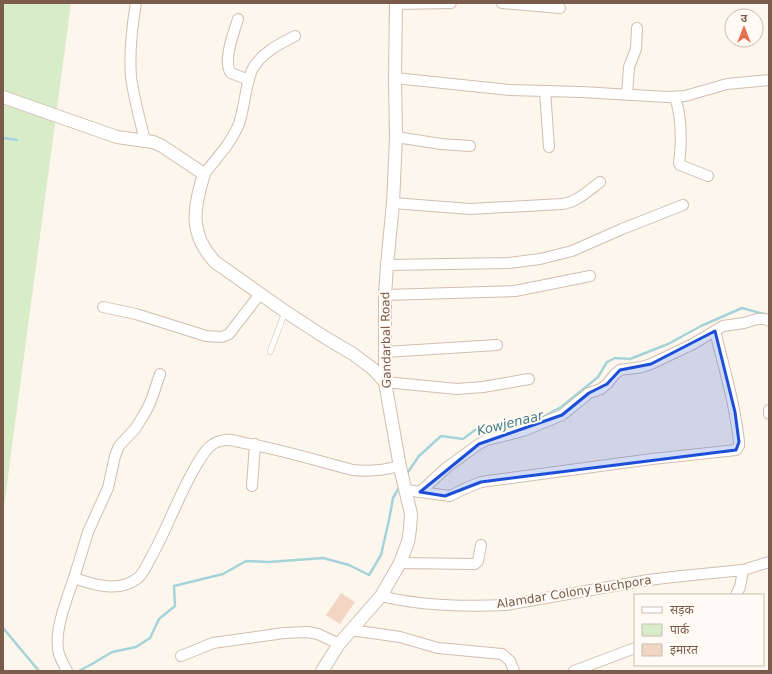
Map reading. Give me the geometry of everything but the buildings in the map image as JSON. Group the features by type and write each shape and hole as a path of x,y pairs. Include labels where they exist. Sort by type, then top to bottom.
{"street":[{"path":"136,3 131,38 131,75 145,140"},
{"path":"396,3 451,3"},
{"name":"Gandarbal Road","path":"322,671 339,644 381,596 400,563 408,542 410,529 411,514 400,467 384,382 385,295 393,203 396,137 396,3"},
{"path":"502,3 560,8"},
{"path":"238,19 231,40 227,66 231,73 249,80"},
{"path":"627,94 630,67 636,49 637,28"},
{"path":"296,36 275,46 259,60 252,70 242,112 232,137 227,146 204,174 196,203 196,228 198,238 208,254 215,262 286,312 353,354 373,369 384,382 458,389 482,387 529,379"},
{"path":"395,78 510,90 676,97 685,96 728,84 769,80"},
{"path":"545,91 548,147"},
{"path":"3,97 117,137 145,140 162,146 204,174"},
{"path":"676,97 682,132 679,163 680,165 708,176"},
{"path":"396,137 441,144 470,146"},
{"path":"393,203 470,209 562,204 577,200 600,182"},
{"path":"387,265 509,263 540,259 572,251 683,205"},
{"path":"385,295 515,291 590,276"},
{"path":"103,307 136,314 206,336 222,337 229,334 260,294"},
{"path":"420,492 446,468 479,444 487,440 523,431 562,415 589,394 601,389 620,370 642,367 651,364 693,344 729,324 744,323 757,319 765,319 769,321"},
{"path":"406,490 450,496 481,482 652,459 736,450 739,446 739,442 735,412 731,390 715,331"},
{"path":"385,352 497,345"},
{"path":"67,671 59,655 58,639 67,596 88,532 108,488 114,456 119,446 135,429 145,413 151,401 160,374"},
{"path":"74,578 97,586 111,587 130,582 138,578 159,545 192,472 205,451 212,444 219,441 226,440 255,444 353,470 367,472 400,467"},
{"path":"252,486 255,444"},
{"path":"400,563 475,564 478,561 481,545"},
{"name":"Alamdar Colony Buchpora","path":"381,596 443,605 506,605 648,580 743,570 769,562"},
{"path":"736,594 740,587 743,570"},
{"path":"351,630 400,637 438,648 502,654 510,661 514,671"},
{"path":"181,656 213,643 284,633 308,632 318,634 339,644"},
{"path":"574,671 634,648"}],"lane":[{"path":"270,352 286,312"}],"highlighted area":[{"path":"715,331 735,412 739,442 736,450 481,482 445,496 420,492 479,444 562,415 589,393 607,384 620,370 651,364"}],"green space":[{"path":"3,3 71,3 3,514"}],"waterway":[{"path":"3,138 17,140"},
{"name":"Kowjenaar","path":"406,475 419,456 441,436 463,439 475,430 515,424 543,417 561,407 581,391 598,377 607,362 615,358 630,359 668,344 701,326 742,308 768,315"},
{"name":"Kowjenaar","path":"79,671 112,652 136,647 150,638 159,619 175,606 174,586 223,574 246,561 269,562 323,558 349,565 369,575 381,555 393,498 400,486"},
{"name":"Kowjenaar","path":"3,628 39,671"}]}
